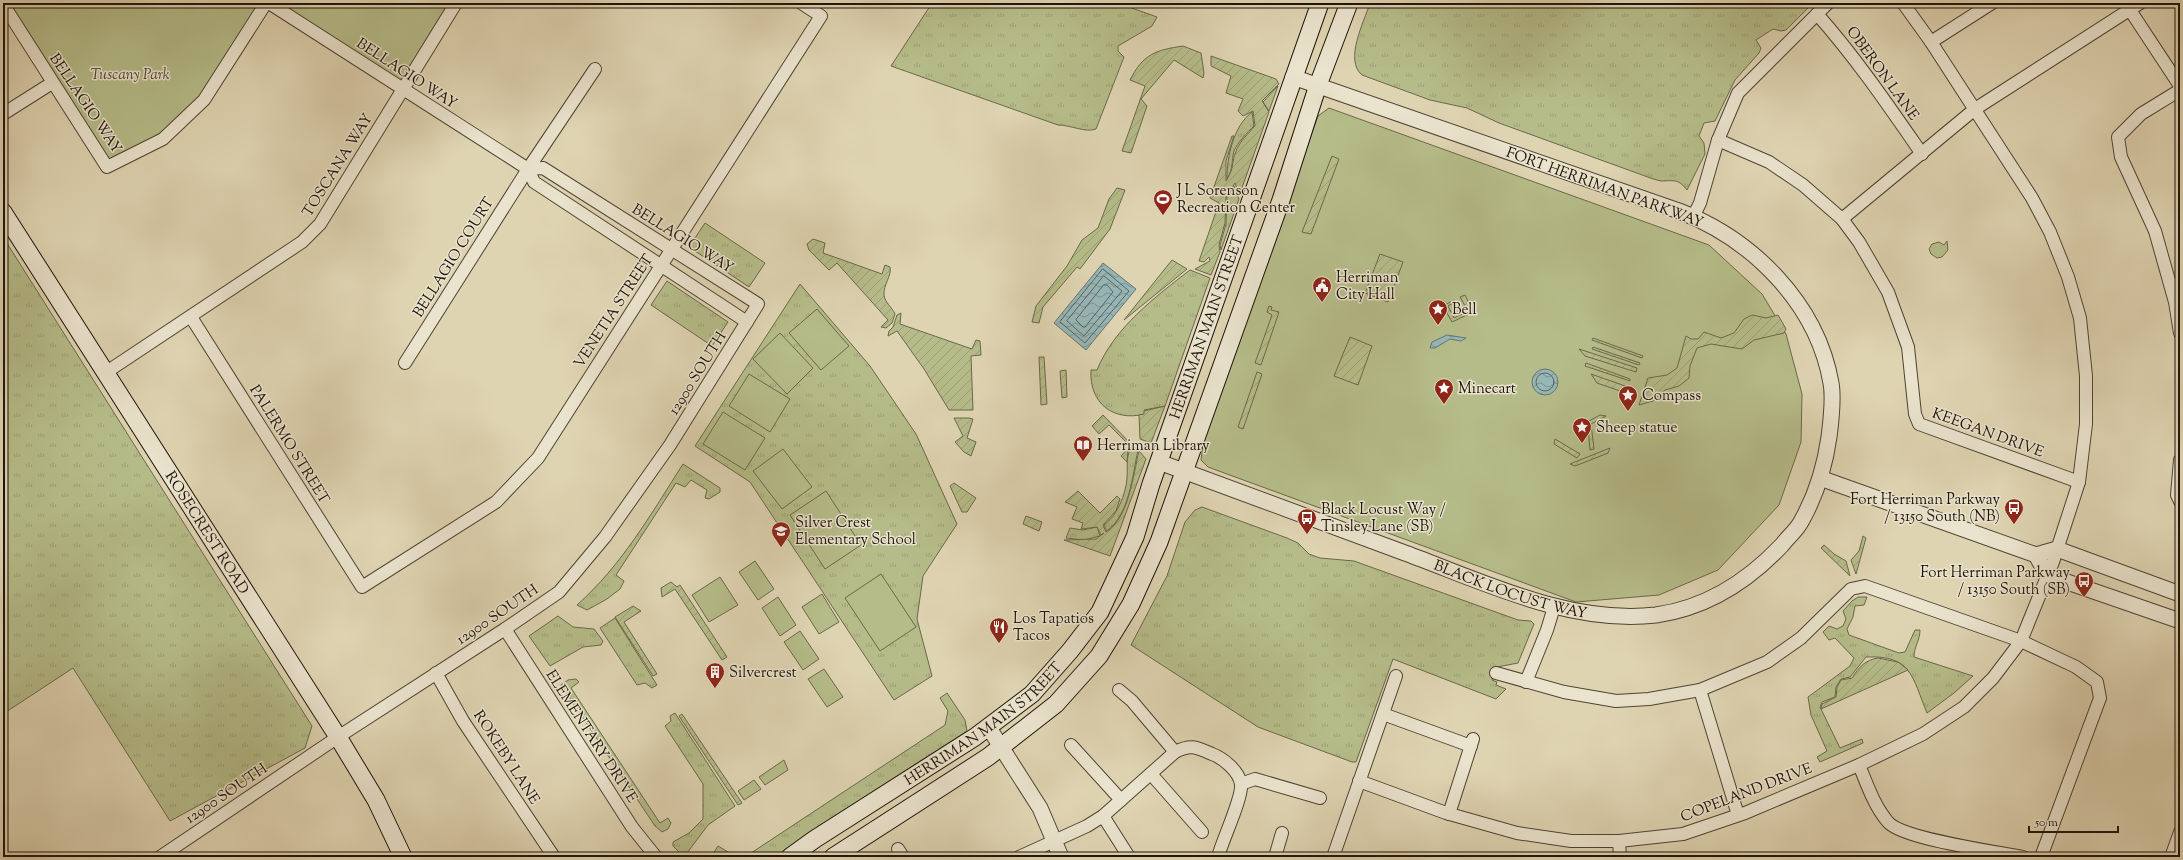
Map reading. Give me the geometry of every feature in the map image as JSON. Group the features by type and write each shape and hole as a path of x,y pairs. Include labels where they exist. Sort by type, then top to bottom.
{"main road":[{"name":"HERRIMAN MAIN STREET","path":"790,857 815,839 989,728 1032,694 1070,651 1100,612 1135,537 1159,462 1320,3"},
{"name":"HERRIMAN MAIN STREET","path":"833,857 1002,747 1056,704 1099,656 1131,604 1159,542 1183,471 1281,200 1318,85 1348,3"},
{"name":"ROSECREST ROAD","path":"3,212 338,736 376,800 403,857"}],"street":[{"name":"BELLAGIO WAY","path":"3,4 107,167 163,139 204,100 268,3 528,169 534,182 747,322"},
{"name":"TOSCANA WAY","path":"105,373 191,318 302,242 320,224 456,3"},
{"name":"VENETIA STREET","path":"362,587 496,502 538,458 821,16 802,3"},
{"path":"1693,217 1700,203 1718,140 1738,93 1828,3"},
{"name":"COPELAND DRIVE","path":"1359,781 1449,814 1517,833 1571,842 1619,841 1683,834 1738,815 1859,765 1923,734 1964,707 1993,678 2020,640 2052,562 2079,482 2086,424 2086,376 2080,318 2068,276 2050,232 2032,198 1932,42 1903,3"},
{"path":"1932,42 1992,3"},
{"path":"1842,219 1975,109 2127,7 2140,3"},
{"path":"2127,7 2180,86"},
{"name":"OBERON LANE","path":"1817,14 1840,40 1876,87 1922,154"},
{"name":"BELLAGIO COURT","path":"405,363 528,169 595,70"},
{"name":"FORT HERRIMAN PARKWAY","path":"1293,77 1693,217 1741,244 1763,264 1796,300 1812,325 1832,384 1830,426 1826,457 1820,478"},
{"path":"3,114 52,83"},
{"path":"2180,90 2141,114 2118,137 2121,157 2139,192 2157,238 2175,302 2180,333"},
{"name":"KEEGAN DRIVE","path":"1718,140 1768,162 1803,185 1842,219 1859,242 1888,292 1908,347 1915,414 1919,424 2079,482"},
{"name":"BELLAGIO WAY","path":"528,169 543,168 758,304"},
{"name":"12900 SOUTH","path":"160,857 338,736 505,629 559,592 605,537 670,445 758,304"},
{"name":"PALERMO STREET","path":"191,318 362,587"},
{"path":"2179,501 2177,495 2180,460"},
{"name":"BLACK LOCUST WAY","path":"1159,462 1332,527 1554,607 1614,616 1653,615 1679,611 1710,599 1733,587 1761,567 1802,521 1820,478"},
{"path":"1820,478 2036,555 2180,621"},
{"path":"2036,555 2052,562 2180,594"},
{"path":"1496,673 1564,692 1616,701 1700,690 1767,662 1801,638 1850,589 1865,586 2020,640 2076,667 2097,682 2100,698 2041,857"},
{"path":"1526,682 1547,630 1554,607"},
{"name":"ELEMENTARY DRIVE","path":"505,629 632,827 656,857"},
{"name":"ROKEBY LANE","path":"436,673 463,721 554,857"},
{"path":"1333,857 1396,676"},
{"path":"1119,690 1132,701 1174,752"},
{"path":"1700,690 1738,815"},
{"path":"1383,714 1460,740 1472,742 1449,814"},
{"path":"989,728 1040,808 1061,857"},
{"path":"1071,745 1121,800"},
{"path":"1018,857 1087,826 1103,816 1174,752 1186,747 1196,747 1217,756 1236,772 1241,784 1238,799 1218,857"},
{"path":"1859,765 1872,797 1888,824 1910,835 2023,857"},
{"path":"1151,774 1202,832"},
{"path":"1241,784 1255,779 1320,798"},
{"path":"1103,816 1129,857"},
{"path":"2171,857 2180,832"},
{"path":"1275,857 1282,833"},
{"path":"1619,841 1620,857"}],"green space":[{"name":"Tuscany Park","path":"3,3 266,3 204,100 163,139 107,167"},
{"path":"269,3 456,3 403,89"},
{"path":"932,3 1118,3 1157,17 1152,26 1118,46 1118,51 1124,57 1096,129 1087,130 1058,125 891,66"},
{"path":"1370,3 1813,3 1786,30 1781,31 1773,29 1756,40 1761,48 1759,53 1735,80 1715,121 1704,123 1699,136 1704,143 1705,154 1687,190 1678,182 1661,181 1651,178 1499,123 1467,108 1430,100 1362,75 1357,68 1355,51 1360,30"},
{"path":"1183,46 1201,53 1204,73 1203,78 1174,60 1141,99 1147,106 1131,153 1122,151 1145,86 1130,80 1135,71 1145,59 1151,55 1165,49"},
{"path":"1211,56 1276,79 1279,84 1262,101 1269,112 1239,196 1235,183 1226,197 1225,223 1219,245 1220,252 1211,275 1195,269 1210,261 1209,257 1204,262 1199,261 1219,203 1210,198 1232,136 1234,136 1226,161 1226,181 1231,172 1238,147 1255,126 1253,111 1243,116 1238,111 1243,99 1226,93 1231,76 1211,66"},
{"path":"1278,86 1269,111 1263,102"},
{"path":"1329,108 1709,245 1762,294 1786,334 1802,394 1801,442 1779,505 1718,570 1659,595 1576,602 1208,467 1201,460 1204,437 1318,116"},
{"path":"1252,112 1254,126 1240,141 1234,151 1232,168 1227,179 1228,161 1232,142 1245,118"},
{"path":"1332,156 1339,159 1311,234 1302,232"},
{"path":"1234,186 1239,199 1221,250 1220,245 1226,224 1227,197"},
{"path":"1117,188 1125,190 1110,229 1080,269 1077,267 1043,307 1039,323 1032,322 1036,306 1067,266 1082,240 1098,228 1109,199"},
{"path":"705,223 765,263 749,287 689,247"},
{"path":"3,237 312,726 305,748 170,821 73,668 3,714"},
{"path":"813,239 825,243 823,253 882,274 885,265 890,267 890,274 884,295 895,314 892,323 886,328 881,327 888,320 837,263 829,270 809,250 807,244"},
{"path":"1947,241 1948,250 1942,257 1937,258 1931,254 1929,249 1932,244 1939,242 1944,245"},
{"path":"1380,254 1403,262 1388,302 1365,293"},
{"path":"1172,260 1187,269 1124,320"},
{"path":"1190,270 1210,278 1165,406 1144,410 1145,414 1133,416 1113,412 1099,401 1094,392 1091,382 1091,370 1097,370 1104,355 1114,340 1137,314"},
{"path":"667,281 728,322 712,346 651,305"},
{"path":"800,284 870,366 916,434 957,524 923,576 917,619 932,676 894,700 750,482 695,446"},
{"path":"1465,295 1473,312 1452,322 1443,306 1454,300 1455,302 1448,306 1454,318 1468,311 1460,297"},
{"path":"1269,306 1272,307 1271,310 1279,312 1261,365 1255,363 1272,315 1267,312"},
{"path":"817,309 849,346 821,370 789,333"},
{"path":"901,313 900,324 972,349 976,340 980,341 981,355 971,356 973,410 949,410 924,369 897,331 888,336 897,315"},
{"path":"1752,315 1766,318 1778,315 1786,329 1784,333 1754,340 1742,349 1711,344 1697,348 1690,366 1689,378 1679,386 1665,390 1653,401 1639,405 1648,378 1667,375 1677,368 1686,336 1691,339 1698,339 1704,332 1721,338 1734,333 1744,319"},
{"path":"780,333 813,368 787,394 753,359"},
{"path":"1350,337 1372,346 1358,385 1334,376"},
{"path":"1593,338 1643,356 1642,358 1592,340"},
{"path":"1593,347 1640,363 1639,365 1592,349"},
{"path":"1579,349 1637,368 1636,372 1585,356"},
{"path":"1039,357 1044,357 1047,404 1041,405"},
{"path":"1586,363 1630,379 1630,381 1585,366"},
{"path":"1066,370 1067,397 1062,398 1060,371"},
{"path":"1257,372 1262,374 1243,429 1238,427"},
{"path":"749,374 790,399 770,432 729,406"},
{"path":"1591,374 1631,388 1629,394 1597,383"},
{"path":"1165,406 1151,443 1140,439 1139,415 1144,414 1144,411"},
{"path":"723,412 765,438 745,470 703,444"},
{"path":"1103,415 1132,445 1128,450 1127,462 1121,456 1130,446 1109,425 1099,434 1092,426"},
{"path":"1600,415 1606,416 1591,424 1594,449 1590,450 1588,427 1578,431 1576,428"},
{"path":"954,418 973,419 967,438 976,442 971,456 964,452 955,442 963,436"},
{"path":"1555,439 1580,454 1577,458 1554,444"},
{"path":"1133,445 1138,450 1129,494 1121,515 1107,531 1104,525 1113,516 1123,498 1127,478 1127,461 1130,449"},
{"path":"1610,448 1608,453 1575,466 1570,464"},
{"path":"783,449 812,487 782,509 753,471"},
{"path":"1139,451 1146,459 1110,556 1064,540 1096,539 1104,533 1101,535 1097,527 1081,529 1083,523 1072,519 1077,507 1065,502 1078,491 1100,513 1117,496 1120,499 1116,511 1103,525 1106,532 1114,525 1125,507"},
{"path":"683,464 720,488 720,492 709,499 705,498 707,490 691,480 685,487 676,483 616,575 624,581 620,589 607,599 587,610 577,605 593,590 622,556"},
{"path":"954,483 976,498 967,512 962,512 950,486"},
{"path":"826,491 861,545 825,569 790,515"},
{"path":"1202,507 1287,538 1298,543 1309,554 1320,558 1354,561 1518,620 1531,621 1534,624 1518,663 1497,667 1492,680 1497,682 1496,685 1506,689 1496,699 1393,659 1356,762 1352,762 1258,727 1131,645 1167,576 1185,522 1195,510"},
{"path":"1026,516 1042,522 1039,531 1023,524"},
{"path":"1097,527 1100,536 1084,540 1066,538 1070,528 1083,530"},
{"path":"1863,536 1866,538 1856,574 1851,560 1859,551"},
{"path":"1824,545 1834,554 1846,561 1850,576 1821,548"},
{"path":"755,561 774,589 758,600 739,572"},
{"path":"881,574 916,627 880,651 845,598"},
{"path":"720,577 738,605 709,622 692,595"},
{"path":"671,582 677,587 680,585 727,657 722,660 675,589 662,597 661,588"},
{"path":"822,594 839,622 819,634 802,607"},
{"path":"778,597 796,625 780,636 762,608"},
{"path":"1858,597 1867,597 1864,605 1855,606 1853,617 1847,629 1849,635 1899,653 1905,652 1915,630 1920,630 1914,657 1973,676 1954,693 1927,713 1913,679 1902,664 1881,657 1866,657 1850,677 1841,679 1836,687 1835,697 1822,702 1820,707 1840,748 1862,739 1863,743 1820,762 1817,757 1827,751 1811,715 1808,697 1850,666 1854,658 1835,638 1829,640 1823,632 1829,626 1837,629 1843,626 1846,619 1843,611"},
{"path":"633,606 641,611 624,622 657,674 653,676 615,617"},
{"path":"558,616 573,627 594,629 603,641 601,645 583,647 550,666 529,636"},
{"path":"615,618 657,685 652,688 645,683 637,685 600,628"},
{"path":"800,631 819,659 803,670 784,642"},
{"path":"1878,658 1898,662 1908,670 1821,709 1822,704 1836,697 1837,687 1841,680 1852,678 1869,660"},
{"path":"824,669 843,697 827,707 808,679"},
{"path":"576,679 579,682 571,688 660,823 668,818 671,823 668,829 662,832 655,826 561,685 568,680"},
{"path":"947,693 965,720 967,731 832,818 777,857 745,857 945,725 948,711 940,698"},
{"path":"675,713 735,806 708,825 684,857 673,846 673,842 689,833 703,819 703,784 665,726 671,721 670,716"},
{"path":"682,714 742,803 738,805 679,716"},
{"path":"784,760 788,770 765,785 759,777"},
{"path":"754,780 761,789 744,800 738,791"},
{"path":"718,846 733,855 745,857 711,857"}],"water":[{"path":"1103,263 1136,289 1086,350 1054,323"},
{"path":"1447,335 1466,338 1461,341 1450,339 1435,348 1430,348 1432,342"},
{"path":"1545,369 1554,373 1558,382 1554,391 1545,395 1536,391 1532,382 1536,373"}],"place":[{"name":"J L Sorenson Recreation Center","path":"1163,216"},
{"name":"Herriman City Hall","path":"1322,303"},
{"name":"Bell","path":"1438,326"},
{"name":"Minecart","path":"1444,405"},
{"name":"Compass","path":"1628,412"},
{"name":"Sheep statue","path":"1582,444"},
{"name":"Herriman Library","path":"1083,462"},
{"name":"Fort Herriman Parkway / 13150 South (NB)","path":"2014,525"},
{"name":"Black Locust Way / Tinsley Lane (SB)","path":"1307,535"},
{"name":"Silver Crest Elementary School","path":"781,548"},
{"name":"Fort Herriman Parkway / 13150 South (SB)","path":"2084,598"},
{"name":"Los Tapatios Tacos","path":"999,644"},
{"name":"Silvercrest","path":"715,689"}]}
